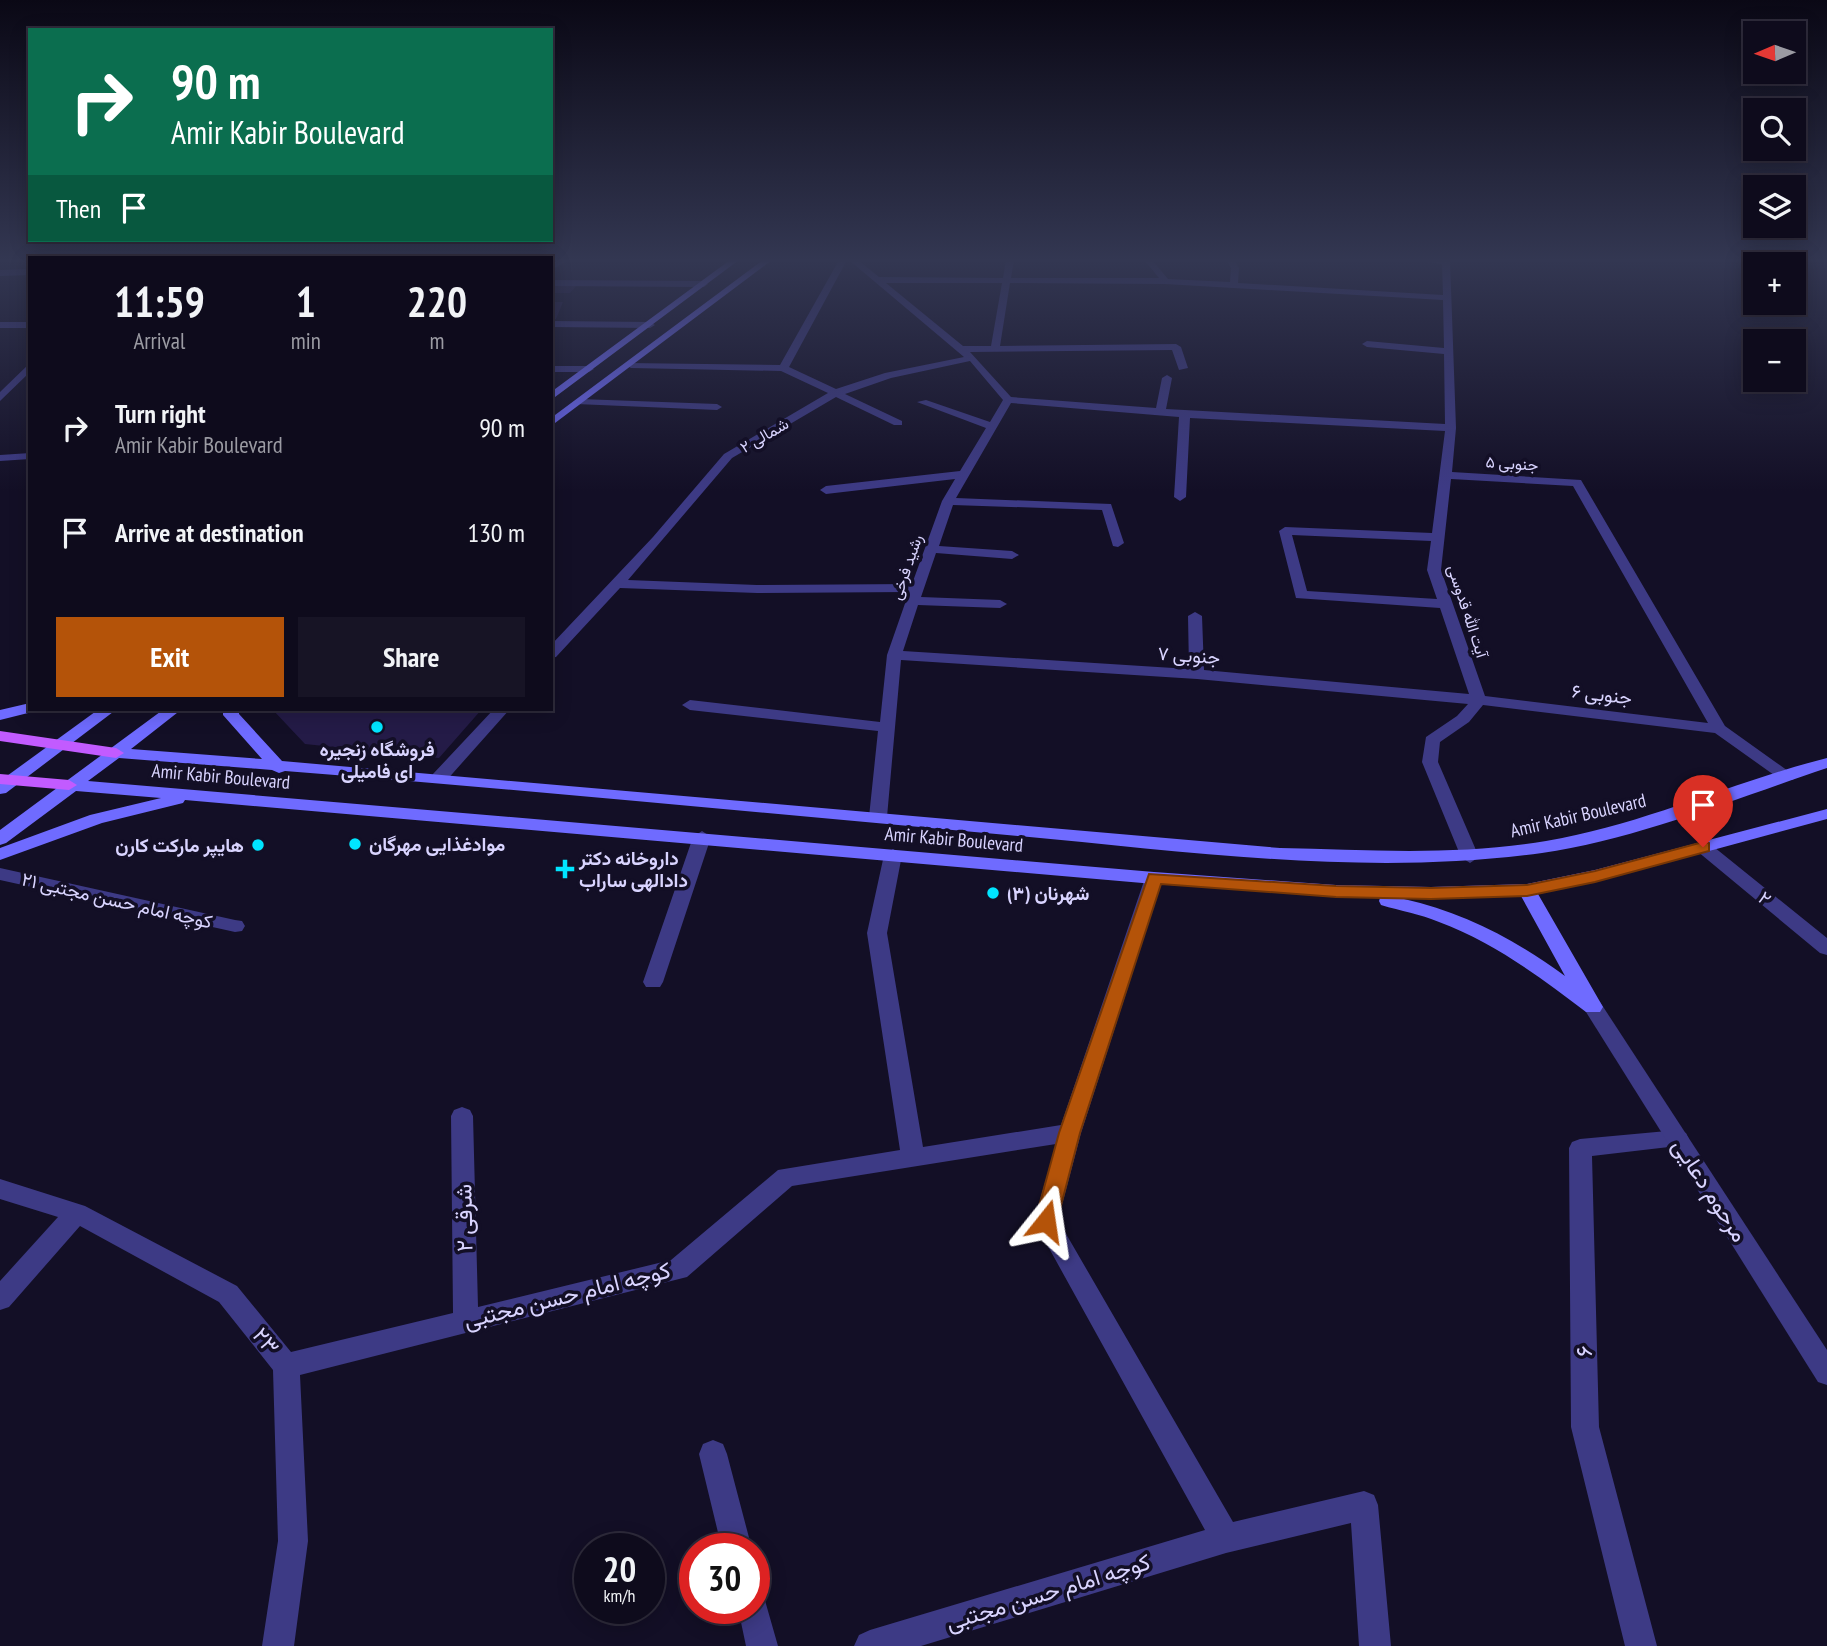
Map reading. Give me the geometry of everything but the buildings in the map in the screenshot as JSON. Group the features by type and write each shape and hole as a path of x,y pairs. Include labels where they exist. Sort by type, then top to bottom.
{"main road":[{"path":"553,396 634,337"},
{"path":"553,422 668,337"},
{"path":"0,715 28,708"},
{"path":"4,783 106,711"},
{"path":"0,839 171,711"},
{"path":"231,711 231,715 279,768"},
{"path":"0,736 116,753"},
{"name":"Amir Kabir Boulevard","path":"116,753 279,768 439,778 1280,854 1361,858 1470,857 1546,847 1634,826 1827,763"},
{"path":"4,783 69,785"},
{"name":"Amir Kabir Boulevard","path":"69,785 702,836 1154,878 1336,891 1431,893 1527,890 1595,876 1827,814"},
{"path":"0,854 96,819 194,795"},
{"path":"1527,890 1593,1007"},
{"path":"1336,891 1403,904 1461,921 1520,951 1593,1007"}],"street":[{"path":"783,368 801,337"},
{"path":"945,337 966,354 1008,400 1160,413 1451,428"},
{"path":"995,349 997,337"},
{"name":"آیت الله قدوسی","path":"1447,337 1451,428 1434,570 1479,700"},
{"path":"1367,344 1447,351"},
{"name":"۲ شمالی","path":"553,652 658,540 728,456 836,393 889,375 995,349 1176,347 1183,368"},
{"path":"631,365 783,368 898,423"},
{"path":"0,398 28,368"},
{"path":"553,369 589,369"},
{"path":"1160,413 1167,378"},
{"name":"رشید فرخی","path":"878,817 894,655 948,501 1008,400"},
{"path":"580,402 717,407"},
{"path":"922,402 992,426"},
{"path":"1180,497 1185,414"},
{"path":"0,458 28,456"},
{"path":"826,490 965,474"},
{"name":"۵ جنوبی","path":"1445,475 1577,483 1719,729"},
{"path":"948,501 1107,507 1118,543"},
{"path":"1438,537 1285,531 1301,595 1446,604"},
{"path":"930,549 1012,555"},
{"path":"616,584 915,594 1000,604"},
{"path":"1195,616 1197,674"},
{"name":"۷ جنوبی","path":"894,655 1197,674 1479,700"},
{"path":"1470,857 1430,762 1432,740 1463,719 1479,700"},
{"name":"۶ جنوبی","path":"1479,700 1719,729"},
{"path":"690,705 885,727"},
{"path":"439,778 500,711"},
{"path":"1719,729 1787,776"},
{"path":"653,982 702,836"},
{"name":"۲","path":"1703,847 1827,948"},
{"path":"892,855 877,933 913,1157"},
{"name":"کوچه امام حسن مجتبی ۲۱","path":"0,874 235,926"},
{"path":"1154,878 1070,1133 1046,1221 1226,1538"},
{"name":"مرحوم دعایی","path":"1593,1007 1827,1373"},
{"name":"۲ شرقی","path":"462,1116 466,1321"},
{"name":"کوچه امام حسن مجتبی","path":"286,1366 678,1269 786,1177 1070,1133"},
{"name":"۶","path":"1641,1646 1585,1427 1580,1148 1678,1139"},
{"name":"۲۳","path":"0,1189 77,1213 228,1294 286,1366 293,1541 278,1646"},
{"path":"0,1299 77,1213"},
{"path":"713,1454 733,1533"},
{"name":"کوچه امام حسن مجتبی","path":"878,1645 1226,1538 1364,1505 1375,1646"},
{"path":"757,1624 762,1646"}],"place":[{"name":"فروشگاه زنجیره ای فامیلی","path":"377,727"},
{"name":"موادغذایی مهرگان","path":"355,844"},
{"name":"هایپر مارکت کارن","path":"258,845"},
{"name":"داروخانه دکتر دادالهی ساراب","path":"565,869"},
{"name":"شهرنان (۳)","path":"993,893"}],"route":[{"path":"1046,1221 1070,1133 1154,878 1336,891 1431,893 1527,890 1595,876 1703,847"}]}
